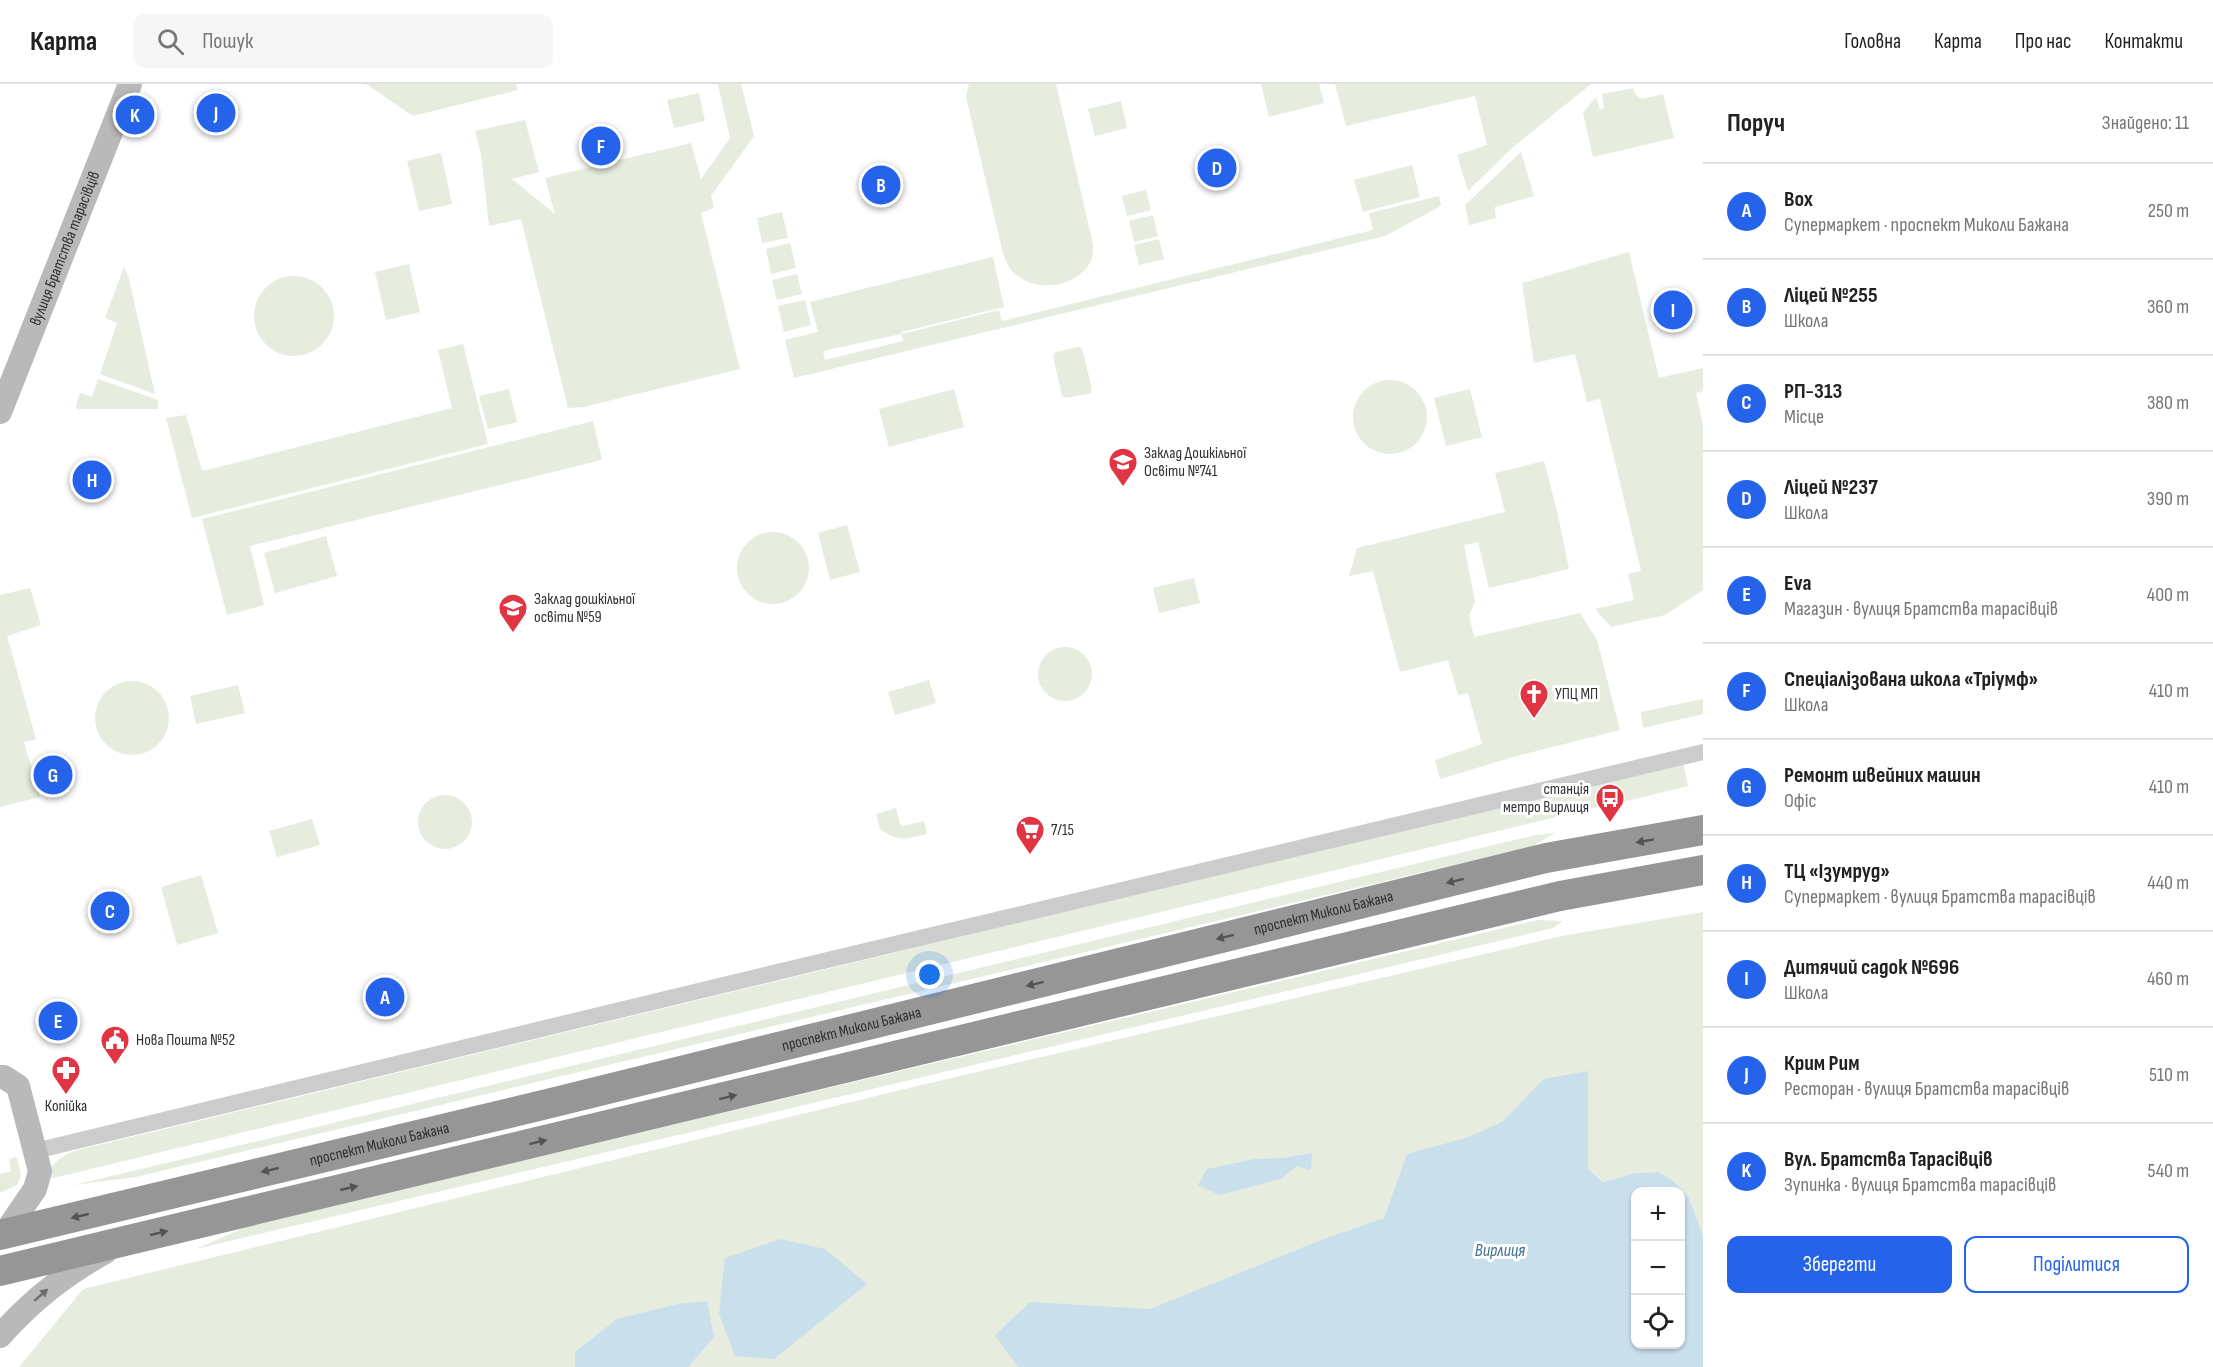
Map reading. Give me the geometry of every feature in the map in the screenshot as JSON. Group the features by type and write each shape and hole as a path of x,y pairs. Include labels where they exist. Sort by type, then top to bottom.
{"highway":[{"name":"проспект Миколи Бажана","path":"2,1234 540,1106 1546,858 1703,830"},
{"path":"0,1271 1560,896 1703,870"}],"street":[{"name":"вулиця Братства тарасівців","path":"0,412 130,84"},
{"path":"35,1151 774,972 1703,752"},
{"path":"0,1077 18,1086 40,1171 35,1189 2,1234"},
{"path":"0,1336 40,1295 70,1272 123,1242"}],"shaded area":[{"path":"366,84 516,84 518,90 413,116"},
{"path":"718,84 741,84 754,136 711,196 714,208 701,213 740,369 583,407 568,408 521,219 489,226 481,154 475,131 525,120 539,172 512,179 555,214 545,178 691,143 701,179 730,138"},
{"path":"969,84 1056,84 1093,244 1090,263 1073,279 1051,285 1039,285 1017,276 1009,267 1002,249 966,97"},
{"path":"1261,84 1319,84 1324,103 1269,117"},
{"path":"1335,84 1591,84 1512,148 1468,191 1457,155 1487,145 1475,96 1346,126"},
{"path":"1633,88 1636,95 1642,99 1663,94 1674,138 1593,157 1583,113 1596,97 1600,109 1604,108 1602,94"},
{"path":"699,93 705,121 674,128 667,100"},
{"path":"1121,101 1127,128 1095,136 1088,109"},
{"path":"1521,152 1534,196 1495,207 1496,218 1469,225 1465,205"},
{"path":"441,153 452,204 419,211 407,161"},
{"path":"1412,165 1420,197 1363,212 1354,180"},
{"path":"1146,190 1151,210 1127,216 1122,196"},
{"path":"1439,196 1441,206 1385,236 794,378 785,340 818,332 810,302 993,257 1004,307 901,332 902,334 999,310 1002,321 1373,230 1369,213","holes":["901,334 903,341 825,360 823,351"]},
{"path":"782,212 788,238 762,243 757,218"},
{"path":"1153,215 1158,236 1134,242 1129,221"},
{"path":"1159,239 1164,259 1139,265 1134,245"},
{"path":"790,243 796,268 771,274 766,249"},
{"path":"1629,252 1659,378 1703,368 1703,391 1696,393 1703,425 1703,590 1665,615 1611,627 1595,609 1634,600 1628,574 1641,571 1600,399 1587,402 1575,354 1534,363 1522,283"},
{"path":"409,264 420,312 386,320 375,272"},
{"path":"124,267 128,275 155,394 100,374 117,323 105,318"},
{"path":"797,274 802,294 777,300 772,280"},
{"path":"294,276 309,279 322,288 331,301 334,316 331,331 322,344 309,353 294,356 279,353 266,344 257,331 254,316 257,301 266,288 279,279"},
{"path":"805,300 811,325 784,332 778,306"},
{"path":"463,344 488,444 192,518 166,418 186,415 202,471 452,408 438,350"},
{"path":"1082,348 1092,389 1091,393 1066,398 1062,396 1053,356 1056,352"},
{"path":"98,379 158,400 158,409 78,409 76,406 80,393 92,397"},
{"path":"1390,380 1404,383 1416,391 1424,403 1427,417 1424,431 1416,443 1404,451 1390,454 1376,451 1364,443 1356,431 1353,417 1356,403 1364,391 1376,383"},
{"path":"509,389 517,422 488,429 479,396"},
{"path":"954,389 964,427 889,447 879,409"},
{"path":"1470,389 1482,437 1446,446 1434,398"},
{"path":"593,421 602,460 250,546 264,605 227,615 202,519"},
{"path":"1544,461 1569,569 1489,588 1478,542 1464,545 1475,602 1469,615 1474,637 1580,613 1597,640 1620,730 1513,757 1440,779 1435,760 1482,744 1468,693 1458,695 1448,660 1400,672 1373,571 1349,576 1357,548 1505,512 1495,473"},
{"path":"847,525 860,572 830,580 818,533"},
{"path":"773,532 793,538 803,548 809,568 803,588 793,598 773,604 753,598 743,588 737,568 743,548 753,538"},
{"path":"326,536 337,576 275,593 264,553"},
{"path":"1194,578 1200,603 1159,613 1153,588"},
{"path":"30,588 41,625 7,636 36,739 24,742 40,797 0,807 0,595"},
{"path":"1065,647 1075,649 1084,655 1090,664 1092,674 1090,684 1084,693 1075,699 1065,701 1055,699 1046,693 1040,684 1038,674 1040,664 1046,655 1055,649"},
{"path":"929,680 936,703 895,715 888,692"},
{"path":"125,681 139,681 153,687 163,697 169,711 169,725 163,739 153,749 139,755 125,755 111,749 101,739 95,725 95,711 101,697 111,687"},
{"path":"238,685 245,713 196,724 190,696"},
{"path":"1703,699 1703,714 1643,728 1641,712"},
{"path":"1683,762 1688,786 1619,803 1617,794 1597,798 1598,807 45,1180 57,1160 78,1150"},
{"path":"440,795 450,795 460,799 468,807 472,822 468,837 460,845 450,849 440,849 430,845 422,837 418,827 418,817 422,807 430,799"},
{"path":"896,808 900,824 903,826 924,821 927,834 897,838 880,829 876,814"},
{"path":"312,819 320,845 277,857 269,831"},
{"path":"1555,833 1533,846 136,1177 74,1185 1535,835"},
{"path":"201,875 218,933 177,945 161,887"},
{"path":"1703,912 1703,1235 1689,1198 1685,1194 1685,1187 1679,1187 1673,1180 1658,1172 1635,1173 1603,1182 1588,1169 1588,1071 1466,1191 1019,1367 19,1367 83,1289 917,1086 1562,936"},
{"path":"1538,920 1563,921 1553,928 196,1249 250,1225"},
{"path":"17,1157 21,1176 17,1185 0,1193 0,1174 11,1171 9,1159"}],"water":[{"name":"Вирлиця","path":"1588,1071 1588,1169 1603,1182 1635,1173 1658,1172 1673,1180 1679,1187 1631,1187 1631,1349 1685,1349 1685,1194 1689,1198 1703,1235 1703,1367 1018,1367 995,1335 1030,1302 1150,1309 1321,1240 1384,1218 1407,1154 1466,1138 1502,1122 1544,1079"},
{"path":"1312,1153 1311,1170 1297,1166 1281,1179 1219,1195 1198,1185 1207,1169 1255,1159 1283,1158"},
{"path":"780,1239 825,1249 867,1284 774,1359 735,1356 719,1314 725,1258"},
{"path":"707,1301 714,1337 688,1367 575,1367 575,1352 617,1319 678,1304"}],"place":[{"name":"Крим Рим","path":"216,113"},
{"name":"Вул. Братства Тарасівців","path":"135,115"},
{"name":"Спеціалізована школа «Тріумф»","path":"601,146"},
{"name":"Ліцей №237","path":"1217,168"},
{"name":"Ліцей №255","path":"881,185"},
{"name":"Дитячий садок №696","path":"1673,310"},
{"name":"ТЦ «Ізумруд»","path":"92,480"},
{"name":"Заклад Дошкільної Освіти №741","path":"1123,488"},
{"name":"Заклад дошкільної освіти №59","path":"513,634"},
{"name":"УПЦ МП","path":"1534,720"},
{"name":"Ремонт швейних машин","path":"53,775"},
{"name":"станція метро Вирлиця","path":"1610,824"},
{"name":"7/15","path":"1030,856"},
{"name":"РП-313","path":"110,911"},
{"name":"Box","path":"385,997"},
{"name":"Eva","path":"58,1021"},
{"name":"Нова Пошта №52","path":"115,1066"},
{"name":"Копійка","path":"66,1096"}]}
